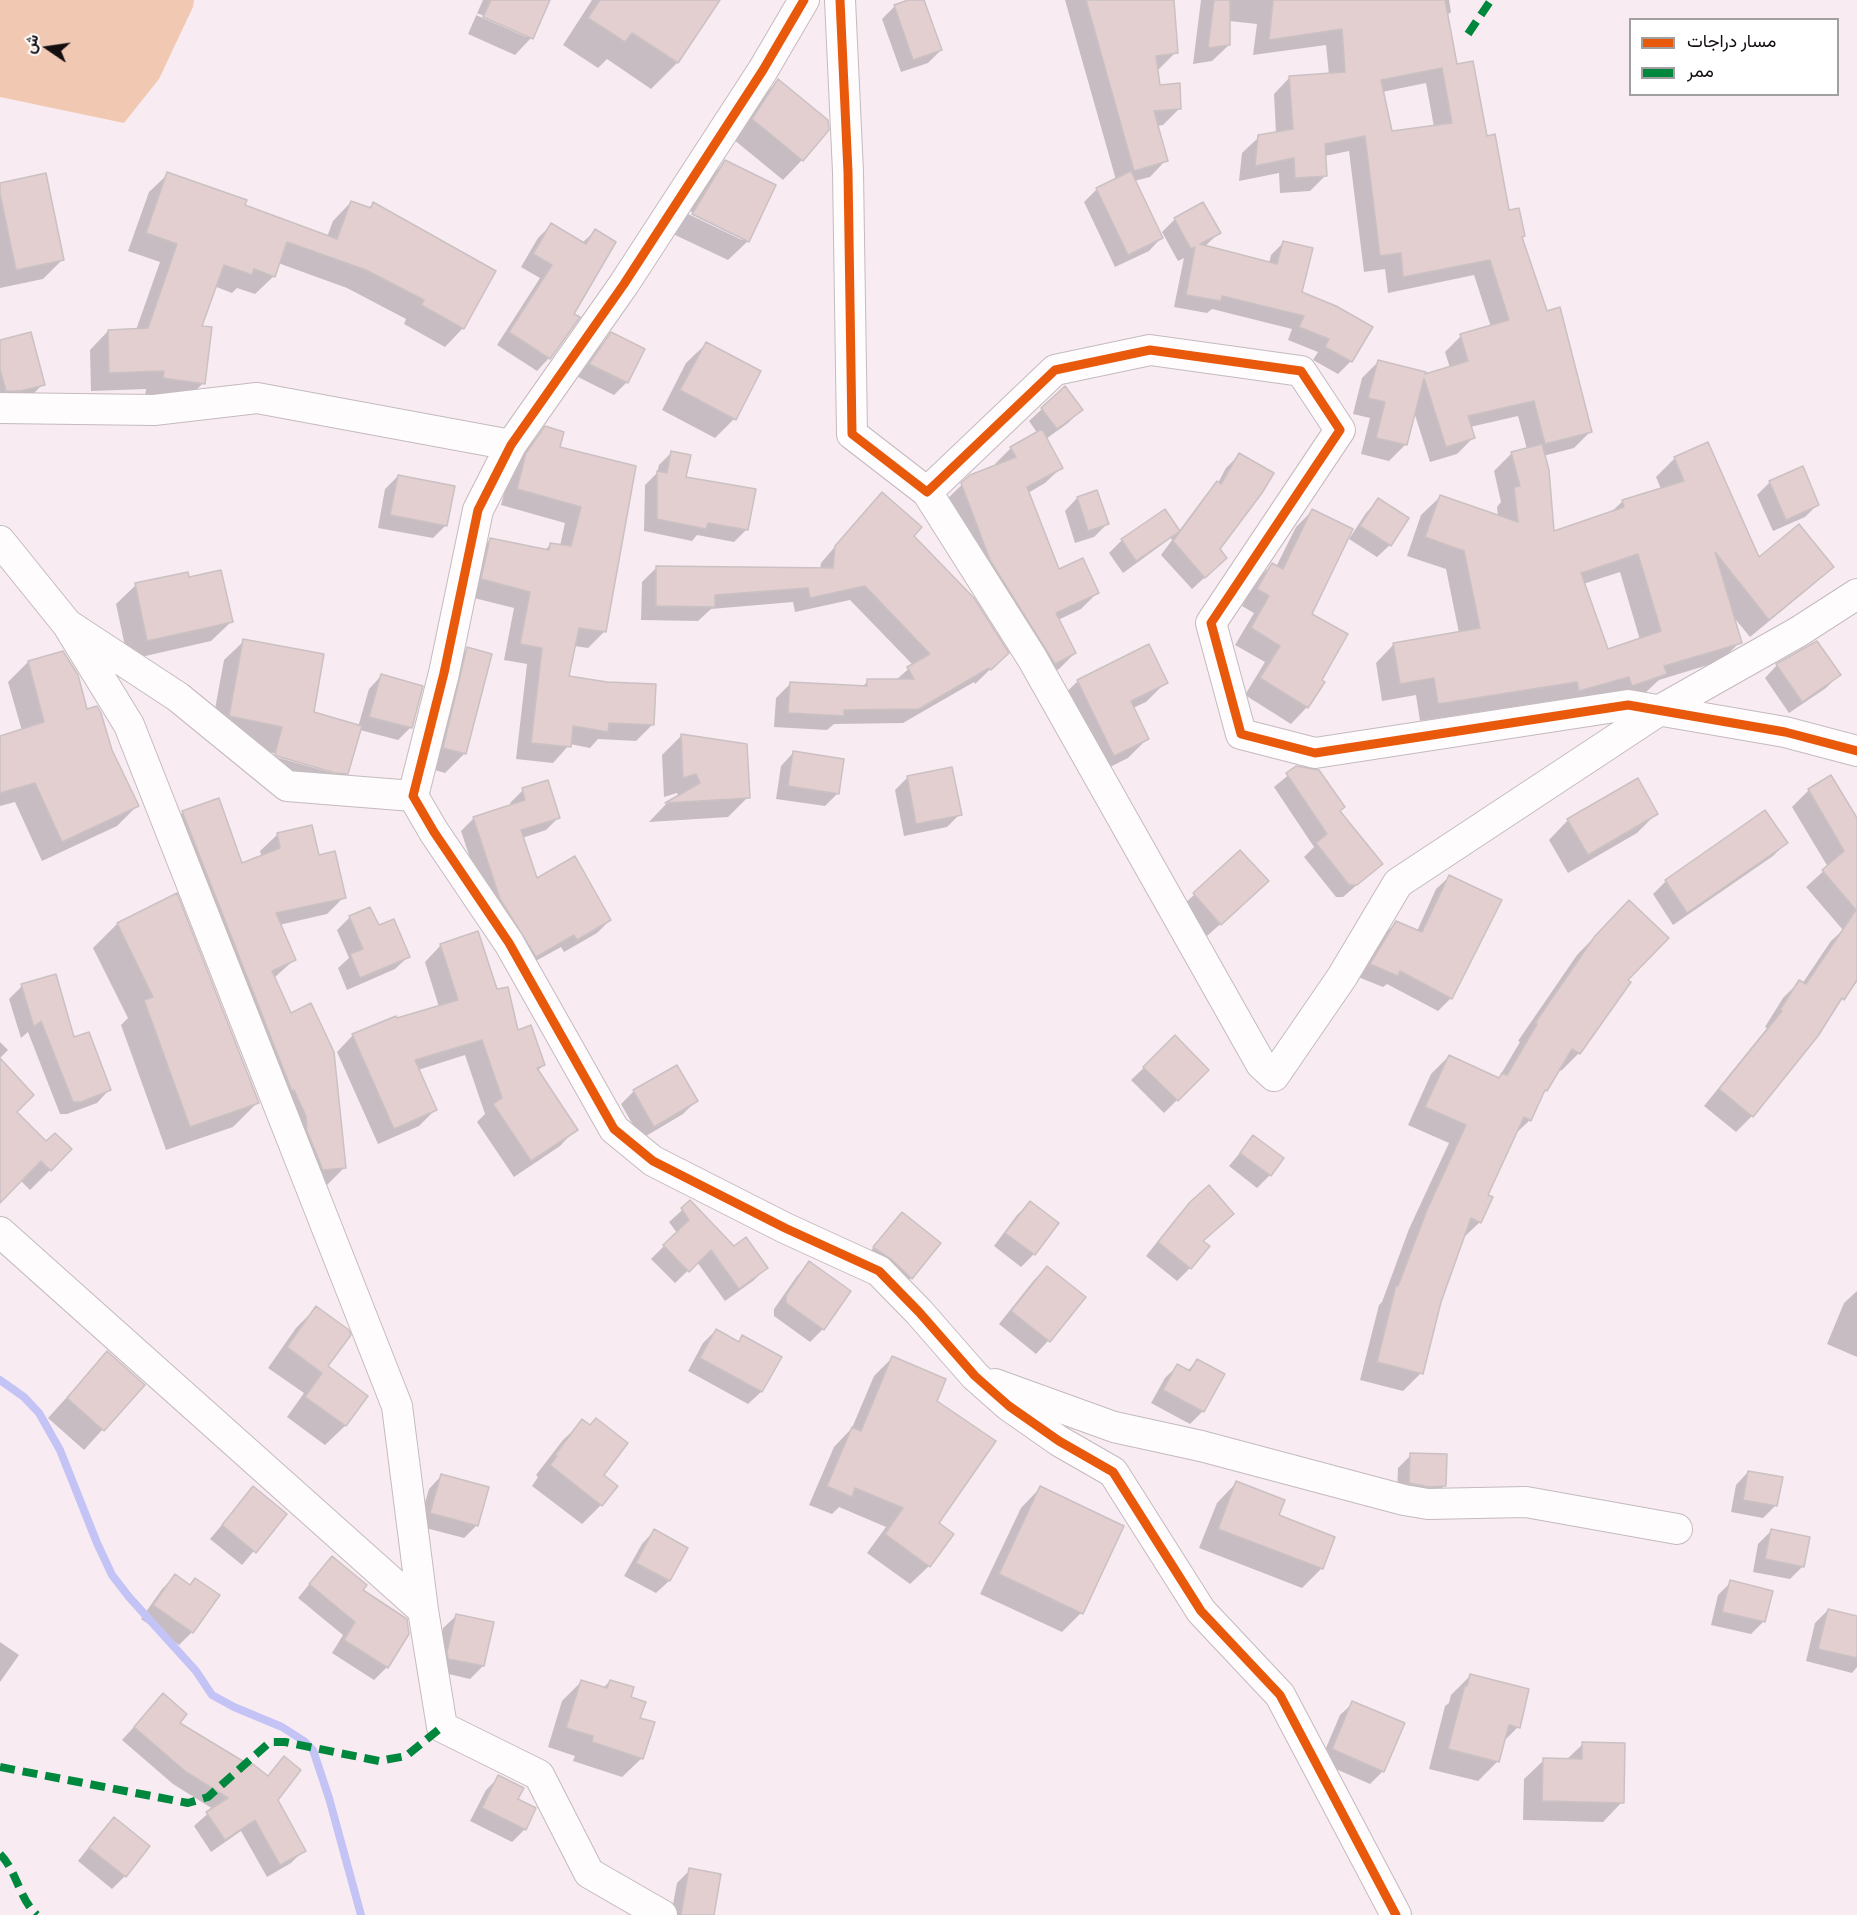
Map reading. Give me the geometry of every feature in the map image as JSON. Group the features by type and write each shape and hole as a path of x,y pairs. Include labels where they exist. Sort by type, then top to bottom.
{"street":[{"path":"804,0 763,70 624,284 511,445 478,510 444,673 412,796 509,943 614,1129 653,1161 785,1228 879,1271 919,1312 975,1376 1009,1406 1059,1441 1113,1472 1201,1611 1280,1695 1396,1915"},
{"path":"840,0 848,172 852,434 927,492 1032,658 1261,1064 1274,1076 1342,977 1398,883 1660,710 1798,632 1857,594"},
{"path":"927,492 1055,370 1150,350 1301,371 1340,430 1211,623 1240,734 1315,753 1628,705 1785,732 1857,751"},
{"path":"0,408 154,410 257,398 511,445"},
{"path":"0,542 67,624 129,725 397,1406 423,1610 442,1727 539,1775 589,1873 662,1915"},
{"path":"67,624 178,697 287,786 412,796"},
{"path":"0,1232 423,1610"},
{"path":"975,1376 1114,1427 1201,1446 1404,1500 1428,1504 1526,1502 1677,1529"}],"shaded area":[{"path":"0,0 194,0 193,7 159,79 124,123 0,97"}],"building":[{"path":"491,0 550,0 533,39 483,17"},
{"path":"600,0 720,0 678,63 632,33 625,42 588,18"},
{"path":"908,0 924,0 942,50 913,60 894,5"},
{"path":"1086,0 1174,0 1178,53 1156,56 1160,85 1180,83 1181,109 1154,111 1168,161 1134,171"},
{"path":"1214,0 1230,0 1230,45 1208,48"},
{"path":"1273,0 1445,0 1457,64 1473,61 1487,136 1495,134 1509,210 1519,208 1525,236 1522,237 1547,311 1560,307 1592,432 1545,444 1534,401 1468,416 1475,438 1446,447 1424,378 1407,445 1376,438 1385,402 1368,398 1378,360 1426,372 1425,374 1468,361 1460,334 1509,320 1490,260 1403,277 1401,253 1380,256 1365,136 1325,144 1327,176 1295,178 1294,158 1255,166 1258,135 1293,129 1289,76 1345,72 1342,29 1269,40","holes":["1442,68 1452,123 1392,131 1381,80"]},
{"path":"778,79 828,120 829,130 803,161 752,119"},
{"path":"725,160 776,185 749,242 692,214"},
{"path":"1131,171 1163,238 1128,255 1096,188"},
{"path":"167,172 247,200 245,205 337,239 351,201 371,208 373,202 496,271 464,329 421,305 424,300 366,270 287,242 275,277 254,269 252,275 224,265 202,326 212,327 205,384 163,378 164,371 109,373 108,330 148,328 177,244 146,233"},
{"path":"46,173 64,260 16,270 0,194 0,183"},
{"path":"1203,202 1221,233 1200,244 1277,264 1283,241 1313,248 1302,292 1336,306 1373,327 1352,362 1325,347 1329,339 1299,327 1304,316 1222,296 1221,301 1186,295 1195,247 1191,249 1174,218"},
{"path":"551,223 586,244 595,229 616,242 574,314 580,317 550,359 509,332 552,265 533,254"},
{"path":"31,332 45,385 20,391 6,391 0,369 0,340"},
{"path":"611,332 645,349 628,383 589,364"},
{"path":"706,342 761,371 736,420 680,390"},
{"path":"1065,386 1083,410 1057,429 1041,408"},
{"path":"545,426 564,432 560,447 636,466 606,632 579,628 569,676 607,682 656,684 654,725 609,723 608,732 573,726 571,747 531,743 542,648 520,644 530,592 481,579 490,538 549,550 550,543 571,546 581,507 517,489 526,453"},
{"path":"1042,429 1063,468 1027,487 1059,569 1083,558 1099,593 1056,613 1076,653 1055,664 990,560 961,483 970,475 1016,457 1010,447"},
{"path":"1708,442 1759,557 1799,524 1834,567 1769,620 1715,552 1742,643 1664,666 1667,674 1632,686 1629,677 1579,691 1577,682 1438,704 1434,678 1400,684 1393,643 1480,628 1464,551 1425,537 1440,495 1518,522 1514,487 1520,486 1511,452 1542,444 1549,470 1554,531 1624,507 1622,500 1684,481 1674,457","holes":["1638,554 1661,631 1608,649 1581,573"]},
{"path":"671,451 691,455 686,477 756,489 748,530 708,523 706,529 657,519 657,471 667,473"},
{"path":"1239,453 1274,473 1262,493 1220,549 1227,558 1205,578 1173,541 1217,481 1221,484"},
{"path":"1803,466 1819,505 1786,520 1769,481"},
{"path":"398,475 455,486 447,526 390,515"},
{"path":"1097,490 1109,524 1088,531 1077,497"},
{"path":"882,492 922,527 914,536 974,598 1009,653 991,670 989,668 919,709 844,710 844,716 788,713 790,682 867,686 867,679 914,679 907,667 930,654 865,586 810,598 808,588 715,595 715,607 656,606 656,566 833,568 835,546"},
{"path":"1378,498 1409,518 1391,546 1360,526"},
{"path":"1165,509 1180,531 1136,561 1121,539"},
{"path":"1312,509 1353,529 1312,614 1348,634 1322,680 1325,682 1308,708 1260,678 1280,646 1251,628 1269,596 1257,589 1272,563 1283,569"},
{"path":"221,570 233,622 147,641 135,583 188,572 189,577"},
{"path":"243,639 324,654 314,712 362,726 348,774 335,773 277,756 275,754 282,727 229,716"},
{"path":"1817,641 1841,675 1802,702 1776,664"},
{"path":"1149,644 1168,683 1131,701 1149,739 1114,756 1077,680"},
{"path":"467,647 492,654 466,754 443,748"},
{"path":"63,651 78,675 87,709 97,706 101,713 112,750 139,806 62,842 35,783 0,793 0,736 44,722 28,661"},
{"path":"381,674 423,686 412,728 369,717"},
{"path":"681,734 747,744 750,798 665,803 700,783 696,774 683,778"},
{"path":"793,751 844,759 839,794 788,786"},
{"path":"1296,766 1319,770 1345,807 1340,811 1383,864 1357,885 1349,885 1316,843 1327,834 1286,773"},
{"path":"952,767 962,815 916,824 907,776"},
{"path":"1831,775 1857,818 1857,980 1844,1000 1842,998 1818,1036 1753,1117 1719,1089 1782,1011 1780,1010 1799,980 1806,984 1856,910 1822,870 1844,851 1808,789"},
{"path":"1638,778 1658,814 1588,855 1567,819"},
{"path":"548,780 560,818 521,830 537,878 575,856 611,920 577,940 574,935 536,957 500,899 473,817 525,800 522,788"},
{"path":"219,798 242,863 280,848 277,833 312,825 319,855 335,851 346,898 276,913 296,960 272,971 291,1013 311,1003 334,1052 346,1168 323,1170 307,1131 306,1116 294,1090 292,1091 182,811"},
{"path":"1765,810 1788,843 1687,913 1665,880"},
{"path":"1240,850 1269,881 1221,925 1193,893"},
{"path":"1449,875 1502,900 1452,999 1400,971 1398,976 1370,964 1396,921 1422,932"},
{"path":"177,893 259,1103 190,1127 144,1000 153,997 117,923"},
{"path":"1629,900 1669,938 1628,980 1631,982 1580,1054 1572,1049 1547,1091 1545,1090 1531,1121 1524,1117 1488,1195 1493,1197 1481,1223 1471,1218 1441,1302 1423,1374 1377,1362 1396,1285 1398,1286 1427,1210 1466,1125 1425,1107 1449,1055 1499,1078 1502,1073 1507,1075 1537,1024 1535,1023 1595,936"},
{"path":"370,907 379,925 394,919 410,957 360,978 350,954 363,949 349,916"},
{"path":"478,931 497,989 508,987 518,1030 531,1025 545,1065 537,1068 578,1130 531,1161 493,1104 502,1098 482,1040 415,1060 437,1110 394,1129 352,1034 396,1016 397,1018 458,1000 440,944"},
{"path":"56,974 74,1037 89,1032 111,1090 81,1102 73,1102 41,1021 34,1027 21,984"},
{"path":"1175,1035 1209,1070 1178,1101 1143,1067"},
{"path":"0,1058 34,1095 17,1112 46,1141 55,1133 72,1149 51,1171 41,1161 0,1203"},
{"path":"677,1065 698,1101 654,1127 633,1090"},
{"path":"1253,1135 1284,1158 1271,1176 1240,1153"},
{"path":"1209,1185 1234,1214 1203,1241 1210,1246 1191,1269 1158,1242 1190,1202"},
{"path":"690,1200 734,1246 746,1237 768,1268 739,1289 711,1250 689,1272 663,1245 689,1220 681,1208"},
{"path":"1030,1201 1059,1223 1035,1255 1005,1233"},
{"path":"902,1212 941,1243 912,1279 891,1259 873,1247"},
{"path":"809,1261 851,1291 824,1330 786,1303 786,1295"},
{"path":"1047,1266 1086,1297 1050,1342 1011,1311"},
{"path":"316,1306 349,1330 351,1335 328,1366 368,1396 346,1426 305,1397 322,1373 287,1347"},
{"path":"716,1329 739,1342 742,1335 782,1357 762,1392 700,1358"},
{"path":"107,1351 145,1385 104,1431 67,1398"},
{"path":"892,1356 946,1379 937,1401 996,1441 939,1523 954,1534 930,1567 885,1534 903,1508 855,1488 852,1497 827,1486 852,1427 861,1431"},
{"path":"1197,1359 1225,1374 1204,1412 1163,1390 1177,1364 1190,1371"},
{"path":"596,1418 628,1443 604,1475 618,1486 602,1506 550,1465 582,1419 590,1425"},
{"path":"1410,1453 1447,1454 1446,1486 1429,1487 1409,1483"},
{"path":"1748,1471 1783,1477 1777,1506 1743,1500"},
{"path":"441,1474 489,1487 478,1526 430,1513"},
{"path":"1236,1481 1285,1500 1279,1515 1335,1537 1323,1569 1218,1529"},
{"path":"253,1486 287,1514 256,1553 222,1525"},
{"path":"1040,1486 1124,1526 1083,1614 999,1574"},
{"path":"654,1529 688,1548 670,1581 636,1563"},
{"path":"1771,1529 1810,1537 1804,1567 1765,1559"},
{"path":"332,1556 367,1585 363,1590 407,1619 409,1634 388,1668 344,1640 355,1622 309,1584"},
{"path":"175,1574 190,1585 195,1578 220,1595 193,1633 153,1605"},
{"path":"1730,1580 1773,1591 1765,1622 1722,1612"},
{"path":"1828,1609 1857,1616 1857,1658 1818,1649"},
{"path":"456,1614 494,1622 484,1666 448,1659 447,1652"},
{"path":"1470,1674 1529,1689 1520,1728 1509,1725 1499,1762 1448,1749"},
{"path":"581,1680 607,1688 610,1680 634,1687 631,1697 646,1702 640,1718 655,1722 643,1759 592,1742 593,1736 566,1728"},
{"path":"163,1693 187,1714 180,1723 251,1766 253,1764 268,1776 284,1756 301,1770 278,1800 306,1851 280,1865 255,1820 225,1840 206,1812 228,1798 186,1772 134,1727"},
{"path":"1352,1701 1405,1723 1384,1772 1332,1749"},
{"path":"1582,1742 1625,1743 1624,1803 1542,1801 1543,1758 1582,1759"},
{"path":"498,1775 524,1788 518,1799 536,1808 526,1830 482,1808"},
{"path":"114,1817 150,1846 126,1877 89,1848"},
{"path":"689,1868 721,1874 714,1915 681,1915"}],"waterway":[{"path":"0,1380 24,1397 39,1413 60,1450 112,1575 129,1597 196,1671 212,1695 282,1727 304,1741 313,1750 329,1798 361,1915"}],"marked path":[{"path":"1468,34 1491,0"},
{"path":"0,1767 188,1803 208,1797 270,1742 285,1742 379,1761 406,1756 442,1727"},
{"path":"0,1854 10,1868 26,1901 37,1915"}],"cycle path":[{"path":"804,0 763,70 624,284 511,445 478,510 444,673 413,796 434,832 509,943 614,1129 653,1161 785,1228 879,1271 919,1312 975,1376 1009,1406 1059,1441 1113,1472 1201,1611 1280,1695 1396,1915"},
{"path":"840,0 848,172 852,434 927,492 1055,370 1150,350 1301,371 1340,430 1211,623 1241,734 1315,753 1628,705 1785,732 1857,751"}]}
